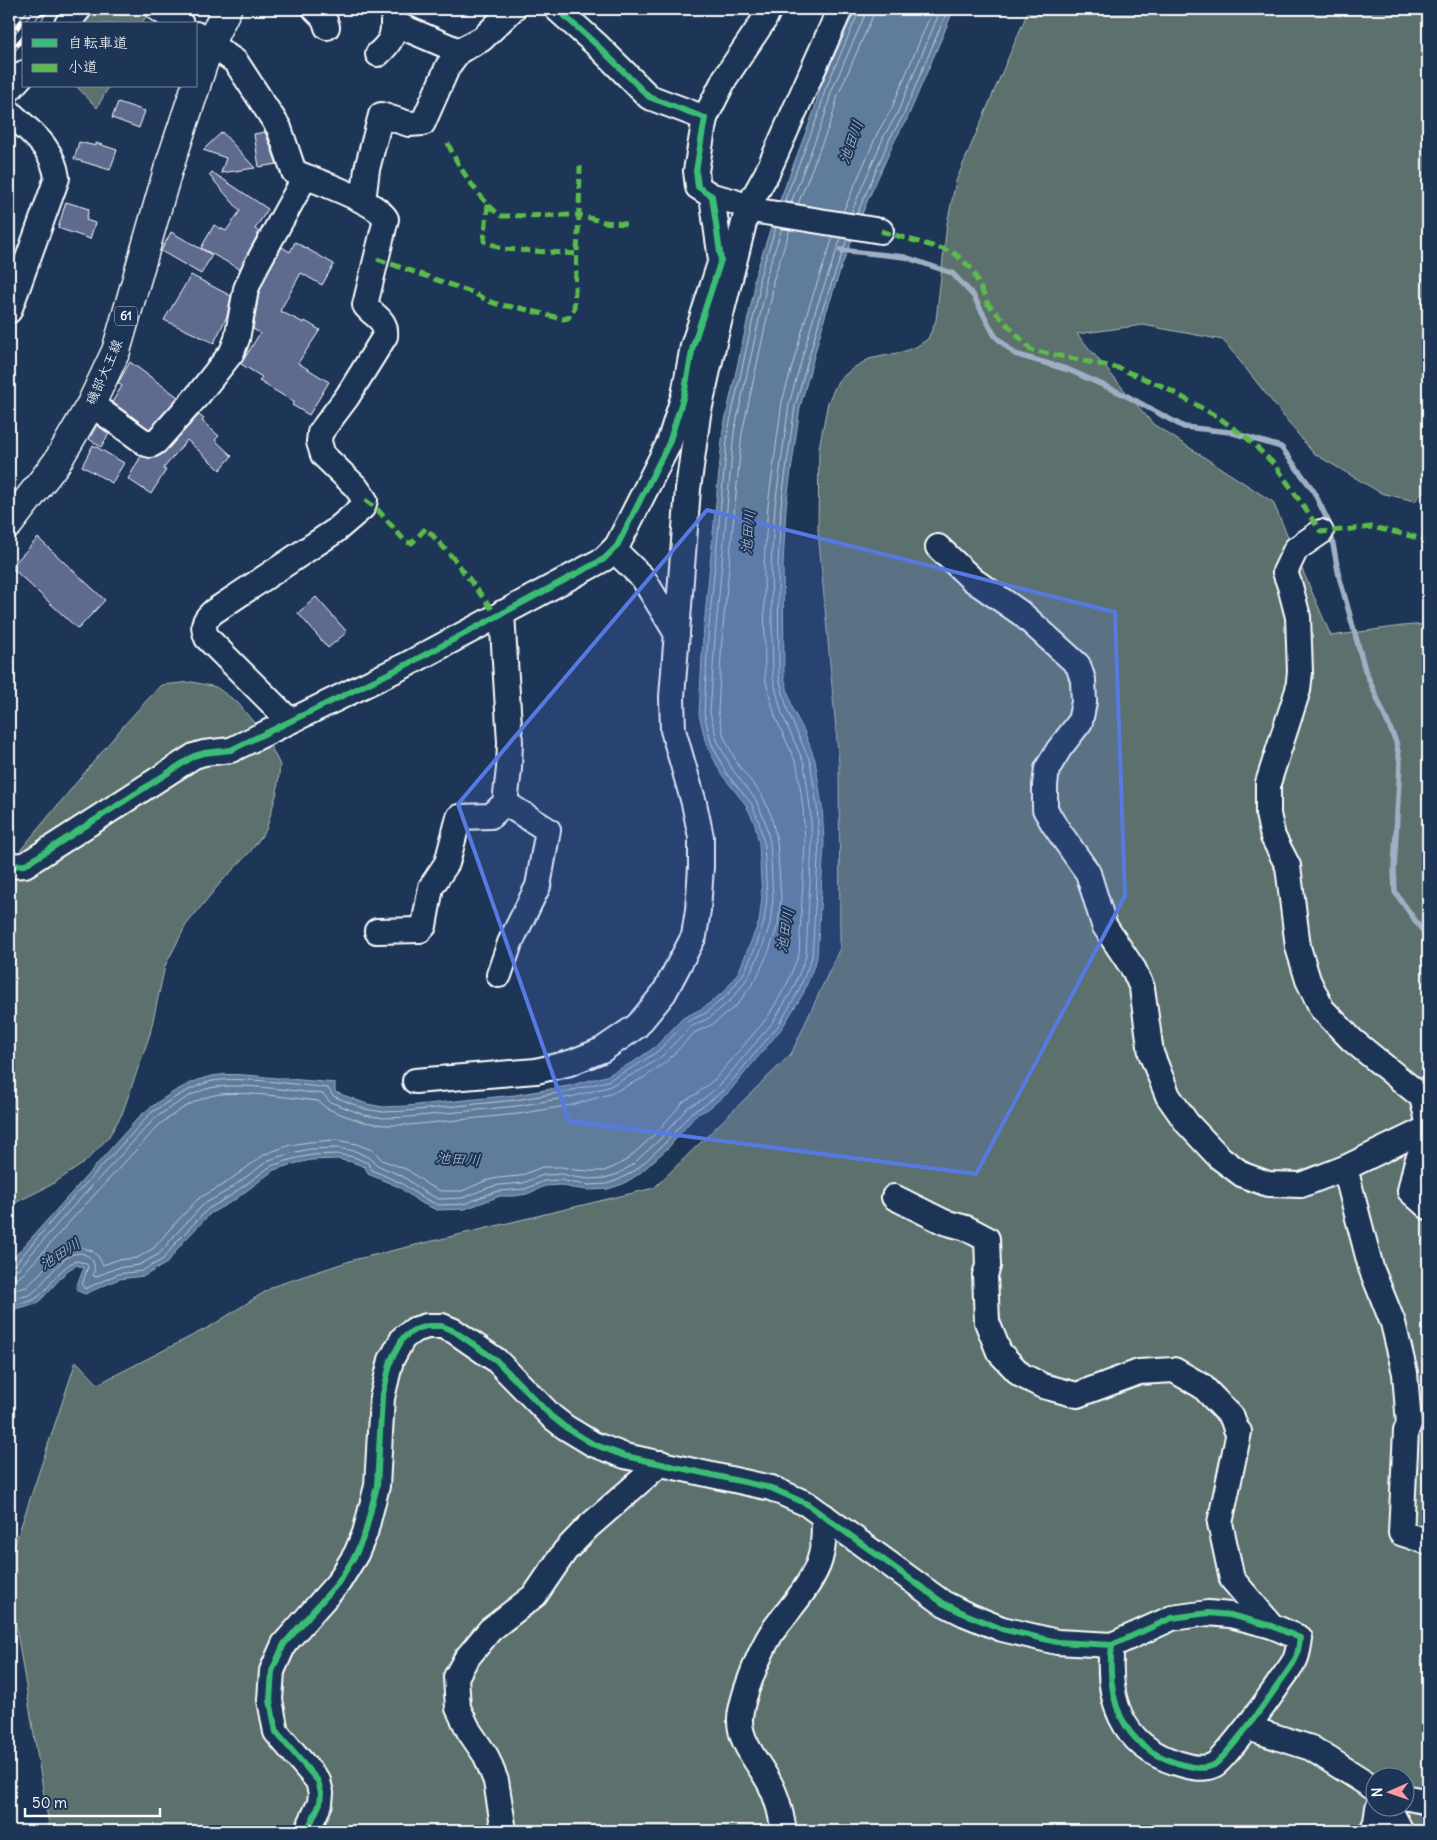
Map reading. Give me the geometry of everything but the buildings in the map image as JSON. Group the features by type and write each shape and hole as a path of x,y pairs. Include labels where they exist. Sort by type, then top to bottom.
{"main road":[{"name":"磯部大王線","path":"198,72 203,38 227,9"},
{"name":"磯部大王線","path":"9,524 57,462 91,404 116,351 168,170 195,88"}],"street":[{"path":"9,18 16,9"},
{"path":"69,22 79,9"},
{"path":"158,9 178,22"},
{"path":"210,9 203,38 236,62 279,128 294,172 363,201 383,214 386,220 365,305 370,312 384,322 385,336 347,397 320,434 319,442 323,455 356,487 365,500 363,507 335,531 213,612 205,619 203,625 207,638 290,721"},
{"path":"363,201 367,169 381,114 409,124 423,123 448,66 459,51 482,39 513,9"},
{"path":"557,9 598,46 648,97 705,118"},
{"path":"415,1081 536,1071 570,1063 602,1050 637,1026 664,993 694,936 698,910 701,837 694,803 673,730 672,697 688,489 698,415 753,209 767,173 840,9"},
{"path":"762,11 705,118 696,171 698,187 712,196 753,209 881,231"},
{"path":"378,54 390,44 394,16 459,51"},
{"path":"9,90 22,75"},
{"path":"9,112 48,149 55,165 57,178 9,311"},
{"path":"91,404 147,444 151,445 156,442 198,395 232,352 237,339 246,289 256,266 305,177"},
{"path":"9,866 25,866 194,756 231,750 404,666 604,559 614,550 629,524 669,442 684,395 693,346 721,260 712,196"},
{"path":"1321,532 1296,549 1285,572 1298,617 1300,672 1298,690 1268,783 1268,814 1274,837 1288,866 1298,947 1308,980 1322,1009 1352,1040 1422,1097 1428,1121"},
{"path":"938,548 973,580 1022,614 1078,665 1083,680 1084,694 1080,722 1059,748 1047,769 1045,785 1046,809 1053,823 1088,873 1104,925 1134,970 1142,988 1151,1053 1168,1096 1187,1122 1219,1157 1243,1175 1268,1184 1301,1185 1345,1168 1428,1130"},
{"path":"614,550 643,578 677,634"},
{"path":"377,931 420,930 424,926 431,887 447,864 459,817 490,816 504,803 509,769 510,742 502,613"},
{"path":"499,974 510,943 538,886 548,830 504,803"},
{"path":"1428,1130 1416,1165 1410,1191 1428,1207"},
{"path":"1345,1168 1371,1268 1393,1322 1405,1373 1409,1424 1406,1431 1401,1532 1428,1542"},
{"path":"894,1197 944,1222 966,1228 987,1239 988,1266 985,1275 987,1322 999,1352 1021,1375 1043,1386 1077,1395 1139,1372 1174,1370 1202,1386 1232,1417 1239,1432 1220,1523 1232,1579 1272,1626"},
{"path":"307,1831 320,1803 321,1793 318,1781 276,1732 270,1700 272,1671 284,1644 338,1583 356,1554 365,1533 377,1486 382,1398 391,1360 402,1338 414,1330 427,1326 442,1326 454,1331 496,1360 551,1416 578,1436 593,1444 625,1456 770,1488 807,1504 943,1603 1002,1629 1057,1642 1112,1645 1172,1618 1208,1613 1230,1615 1272,1626 1300,1638 1296,1659 1248,1728 1215,1764 1206,1768 1193,1768 1172,1761 1152,1751 1135,1739 1122,1720 1113,1695 1110,1666 1112,1645"},
{"path":"504,1831 496,1781 486,1756 469,1731 458,1708 456,1677 466,1658 490,1630 535,1595 565,1551 588,1527 661,1463"},
{"path":"784,1831 771,1785 742,1736 741,1709 754,1668 767,1640 793,1605 817,1566 823,1547 824,1516"},
{"path":"1248,1728 1311,1748 1364,1782"},
{"path":"1414,1799 1428,1802"},
{"path":"1372,1831 1377,1818"},
{"path":"1394,1818 1401,1831"}],"highlighted area":[{"path":"707,510 1115,612 1125,896 976,1174 569,1121 458,804"}],"green space":[{"path":"92,9 144,9 148,12 143,22 82,22"},
{"path":"1029,9 1428,9 1428,486 1415,501 1381,493 1313,453 1223,340 1143,325 1077,334 1153,424 1273,502 1331,636 1428,624 1428,1831 50,1831 9,1584 9,1562 76,1361 98,1384 211,1326 274,1286 353,1260 654,1188 791,1054 840,948 839,764 818,530 819,448 828,402 838,381 853,368 869,359 902,352 916,347 928,339 936,320 947,224 956,181"},
{"path":"78,88 108,88 97,108"},
{"path":"192,682 216,687 238,703 267,739 280,765 277,792 266,830 250,852 222,881 186,925 165,966 150,1034 122,1114 108,1138 84,1163 51,1185 9,1206 9,864 125,724 161,685"}],"water":[{"name":"池田川","path":"856,9 954,9 907,119 895,140 866,204 842,265 826,313 800,407 786,507 783,565 784,677 793,710 805,733 815,760 822,806 824,843 817,958 803,994 782,1028 729,1092 708,1109 696,1115 669,1147 639,1174 623,1184 608,1189 588,1190 561,1185 545,1186 527,1194 500,1196 465,1209 437,1210 419,1202 399,1187 368,1174 365,1167 337,1159 311,1160 274,1170 233,1201 211,1213 183,1242 167,1263 144,1276 119,1279 85,1294 78,1291 76,1287 84,1268 77,1265 68,1270 37,1304 18,1308 9,1314 9,1263 138,1118 161,1100 187,1085 211,1076 227,1075 251,1075 335,1083 335,1092 367,1104 383,1107 515,1095 568,1086 606,1076 635,1061 655,1047 683,1018 703,1008 725,991 739,971 759,922 762,898 759,844 755,824 746,805 722,775 706,744 699,714 703,637 723,430 754,291 754,279 780,200 814,111 820,88"}],"waterway":[{"path":"840,250 905,257 952,273 973,295 995,336 1015,354 1069,370 1125,395 1184,427 1230,432 1281,447 1313,490 1329,523 1339,576 1365,670 1396,742 1400,762 1394,869 1395,892 1422,930 1428,933"}],"railway":[{"path":"9,37 32,9"},
{"path":"37,22 47,9"},
{"path":"9,54 22,39"}],"marked path":[{"path":"448,143 457,161 479,194 502,216 579,215 580,166"},
{"path":"488,204 484,241 503,249 578,254"},
{"path":"377,259 474,293 500,305 563,319 568,318 574,309 579,215 604,222 626,224"},
{"path":"881,231 953,252 972,269 988,304 1031,350 1118,368 1160,385 1218,417 1248,439 1276,466 1321,532 1372,527 1428,540"},
{"path":"365,500 377,509 406,542 412,543 426,528 454,559 497,616"}],"cycle path":[{"path":"9,866 25,865 194,756 231,750 404,666 604,559 617,546 669,443 684,395 693,346 721,260 712,196 698,187 696,171 705,118 649,97 598,46 557,9"},
{"path":"307,1831 320,1803 321,1793 318,1781 276,1732 270,1700 272,1671 284,1644 338,1583 356,1554 365,1533 377,1486 382,1398 391,1360 403,1338 414,1330 427,1326 442,1326 454,1331 496,1360 551,1416 593,1444 625,1456 771,1488 807,1504 943,1603 1002,1629 1057,1642 1112,1645 1172,1618 1208,1613 1230,1615 1272,1626 1300,1638 1295,1660 1260,1711 1219,1761 1205,1768 1177,1763 1158,1755 1142,1745 1130,1732 1121,1718 1115,1701 1111,1665 1112,1645"}]}
